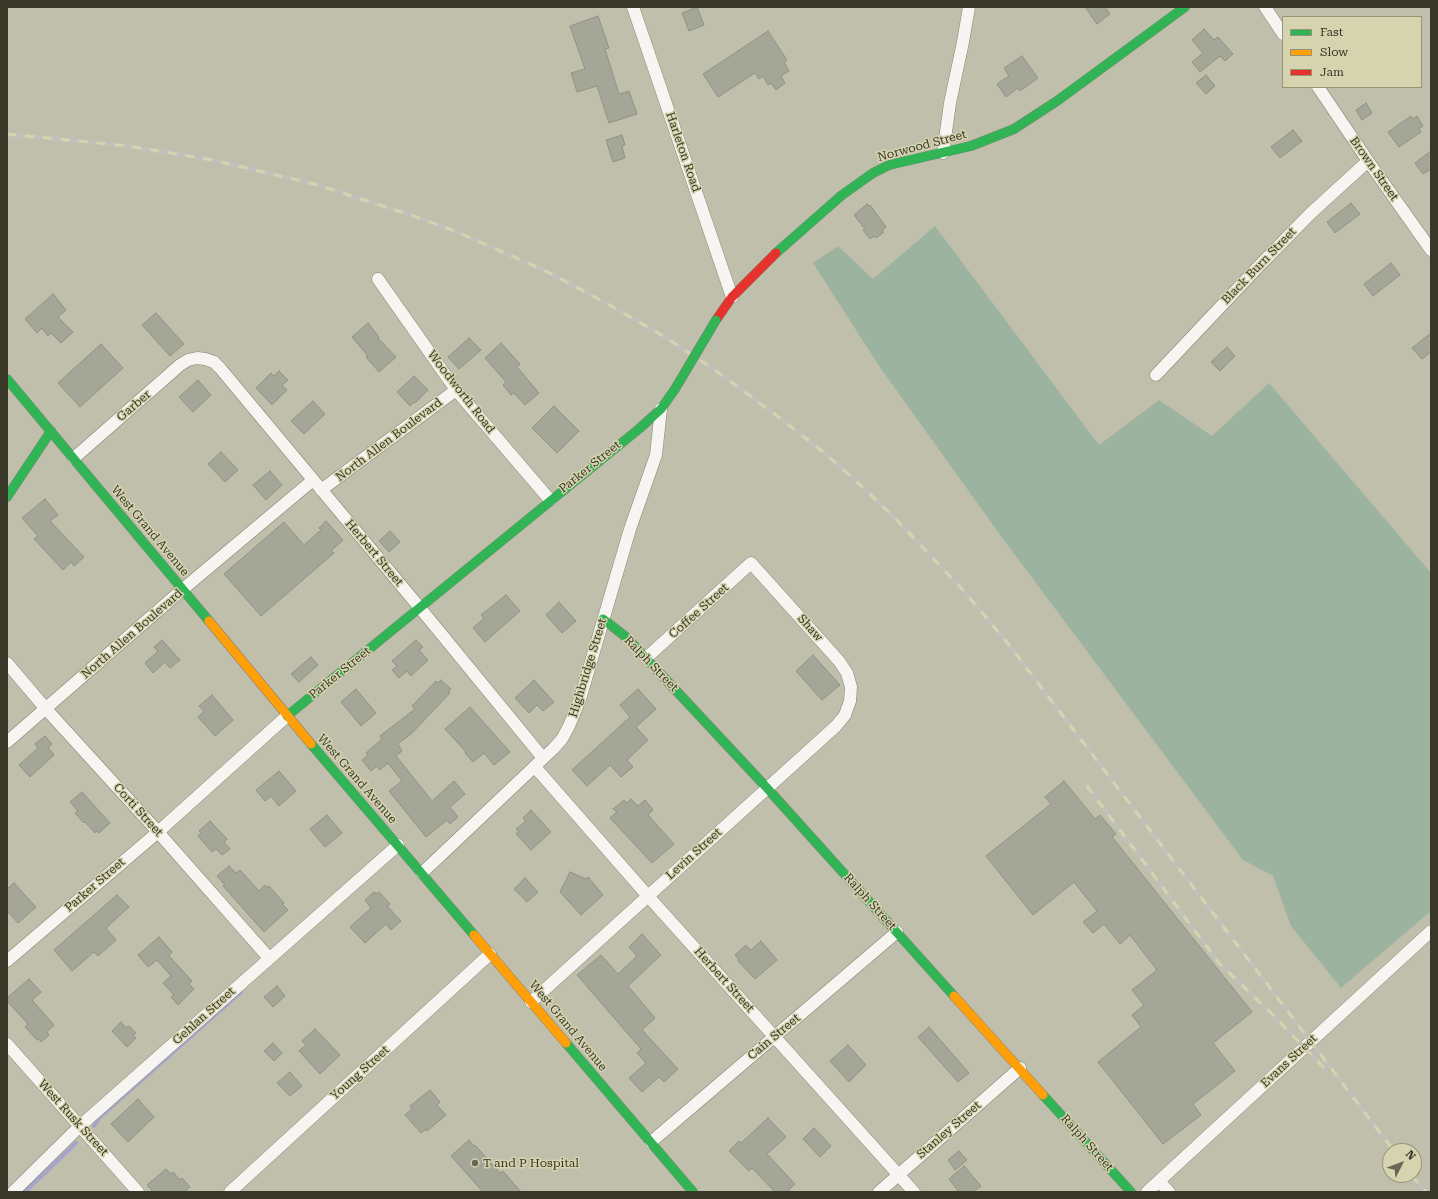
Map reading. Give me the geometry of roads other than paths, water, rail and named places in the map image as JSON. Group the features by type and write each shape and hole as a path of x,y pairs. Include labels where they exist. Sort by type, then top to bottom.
{"main road":[{"name":"Norwood Street","path":"675,389 716,320 732,297 766,262 858,183 889,165 971,146 1014,129 1058,101 1185,7"},
{"name":"West Grand Avenue","path":"7,379 287,716 694,1192"},
{"name":"Parker Street","path":"287,716 640,428 661,409 675,389"},
{"path":"7,497 51,431"},
{"name":"Ralph Street","path":"603,619 626,637 767,788 1131,1192"}],"street":[{"name":"Harleton Road","path":"633,7 732,297"},
{"path":"1265,7 1282,32"},
{"path":"943,153 950,103 964,42 966,8"},
{"name":"Brown Street","path":"1319,88 1431,250"},
{"name":"Black Burn Street","path":"1156,375 1263,261 1311,213 1368,161"},
{"name":"Woodworth Road","path":"378,279 456,390 550,500"},
{"name":"Garber","path":"74,458 180,365 188,360 197,358"},
{"name":"Herbert Street","path":"197,358 214,362 220,368 420,608 539,762 648,896 914,1192"},
{"name":"North Allen Boulevard","path":"321,490 456,390"},
{"name":"Highbridge Street","path":"422,873 562,739 580,699 630,529 656,454 661,409"},
{"name":"North Allen Boulevard","path":"7,742 183,589 313,480"},
{"name":"Coffee Street","path":"646,658 751,563"},
{"name":"Shaw","path":"751,563 839,661 847,673 851,687 850,701"},
{"name":"Corti Street","path":"7,663 46,709 158,832 269,958"},
{"name":"Levin Street","path":"531,1002 836,726 845,714 850,701"},
{"name":"Parker Street","path":"7,961 158,832 287,716"},
{"name":"Gehlan Street","path":"13,1192 80,1126 398,845"},
{"name":"Evans Street","path":"1147,1192 1431,931"},
{"name":"Cain Street","path":"651,1142 897,932"},
{"name":"Young Street","path":"230,1192 490,954"},
{"name":"West Rusk Street","path":"7,1044 138,1192"},
{"name":"Stanley Street","path":"879,1192 1020,1068"},
{"path":"1159,1181 1169,1192"}],"waterway":[{"path":"94,1126 99,1118 241,992"},
{"path":"25,1192 76,1143"}],"railway":[{"path":"7,134 128,146 213,160 314,184 411,215 455,231 548,272 665,337 715,370 822,451 856,481 894,517 962,589 1006,641 1388,1143"},
{"path":"1087,786 1219,963 1272,1014 1326,1070"},
{"path":"1418,1183 1426,1192"}],"place":[{"name":"T and P Hospital","path":"475,1163"}]}
